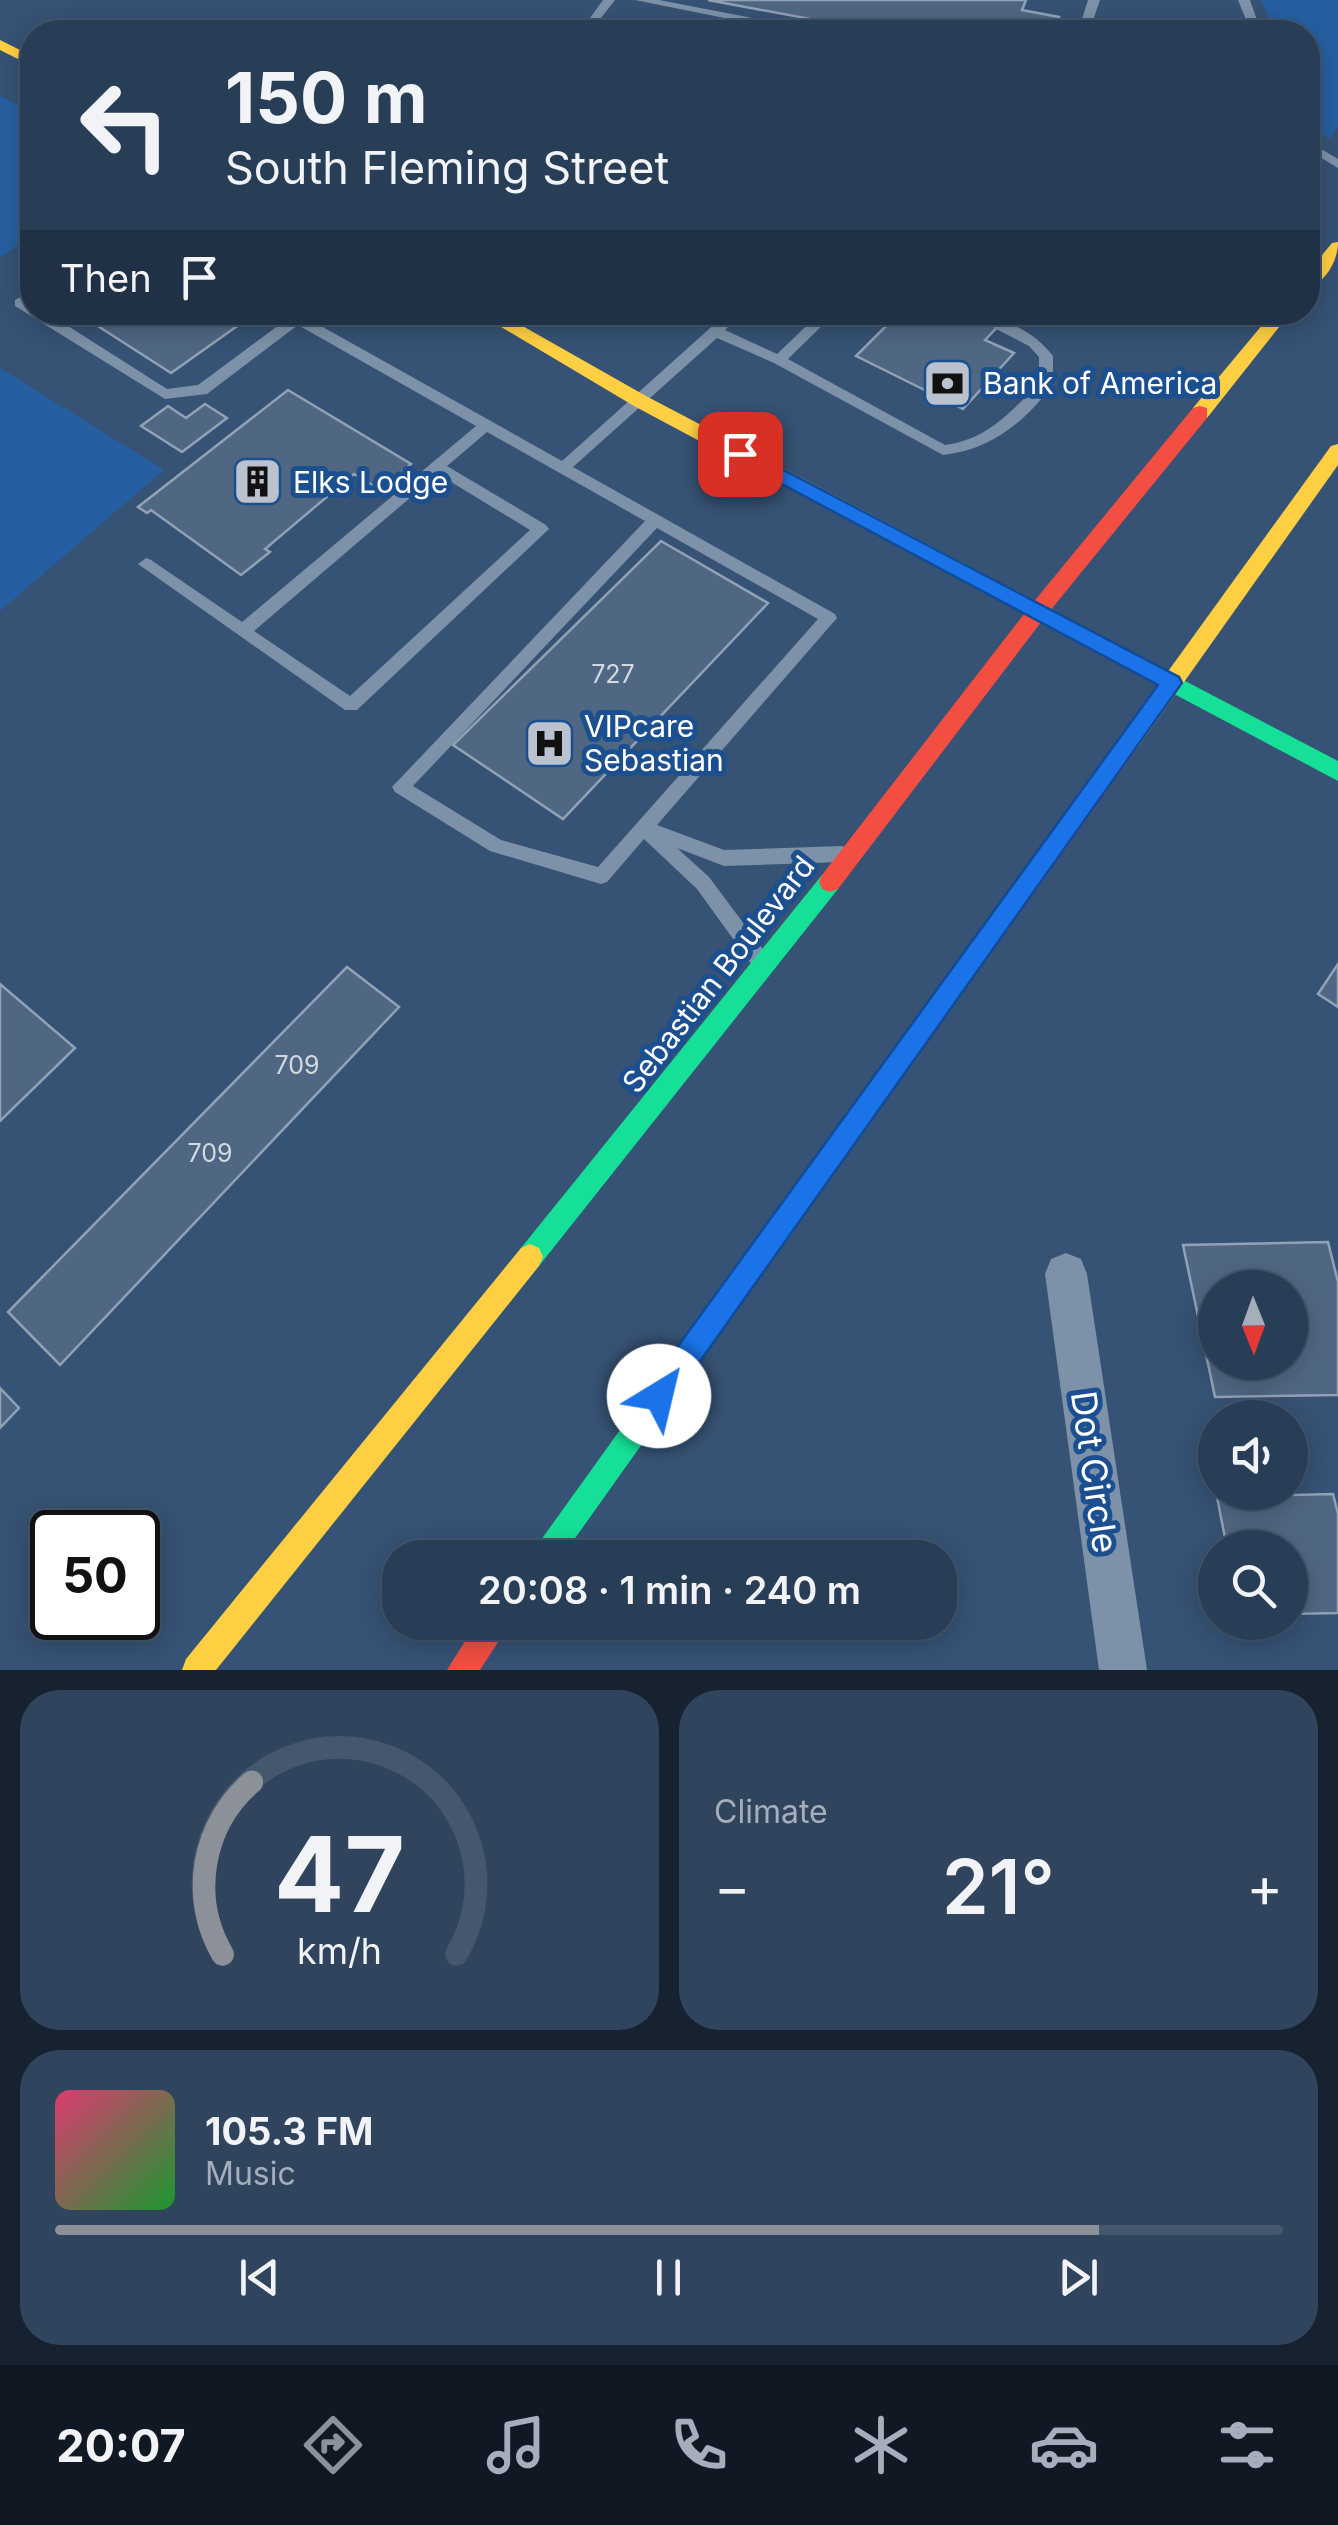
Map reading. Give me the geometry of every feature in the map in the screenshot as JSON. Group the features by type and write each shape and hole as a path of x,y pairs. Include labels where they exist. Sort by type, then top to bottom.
{"main road":[{"path":"1320,269 1338,247"},
{"path":"507,325 640,401 1338,772"},
{"name":"Sebastian Boulevard","path":"197,1670 765,966 1038,611 1272,325"},
{"path":"556,1540 1338,451"},
{"path":"462,1670 483,1640"}],"street":[{"name":"Dot Circle","path":"1066,1274 1124,1670"}],"lane":[{"path":"641,0 746,20"},
{"path":"55,325 166,394 202,390 280,325"},
{"path":"307,325 828,618 601,876 496,846 401,788 654,522"},
{"path":"563,468 723,325"},
{"path":"779,360 816,325"},
{"path":"716,332 779,360 943,450 970,450 990,440 1046,384 1046,356 1034,343 999,325"},
{"path":"243,630 486,424"},
{"path":"146,564 350,705 541,530 437,467"},
{"path":"643,827 724,858 852,853"},
{"path":"643,827 703,883 765,966"}],"shaded area":[{"path":"1261,0 1338,0 1338,127 1329,139 1320,131 1320,20 1270,20"},
{"path":"0,96 20,106 20,244 0,258"},
{"path":"0,368 164,470 0,611"}],"building":[{"path":"708,0 1026,0 1022,10 1059,17 1058,20 816,20"},
{"path":"96,325 239,325 171,373"},
{"name":"Bank of America","path":"887,325 999,325 985,340 1014,353 963,409 856,356"},
{"name":"Elks Lodge","path":"288,390 411,464 381,490 354,474 265,549 270,552 241,575 151,510 147,513 138,507"},
{"path":"205,404 227,418 182,452 141,426 168,406 186,418"},
{"path":"661,541 768,603 563,819 453,745"},
{"path":"1338,964 1338,1007 1318,994"},
{"path":"347,967 399,1007 60,1365 8,1312"},
{"path":"0,984 75,1048 0,1121"},
{"path":"1328,1242 1338,1282 1338,1395 1215,1397 1211,1380 1308,1380 1308,1270 1198,1270 1198,1316 1183,1245"},
{"path":"0,1388 19,1408 0,1428"},
{"path":"1333,1494 1338,1514 1338,1613 1308,1614 1308,1530 1223,1530 1220,1510 1308,1510 1308,1495"}],"traffic: fast":[{"path":"1023,604 1338,772"},
{"path":"530,1257 830,882"},
{"path":"556,1540 879,1090"}],"traffic: slow":[{"path":"0,44 20,55"},
{"path":"1320,269 1338,247"},
{"path":"507,325 640,401 1023,604"},
{"path":"1200,413 1272,325"},
{"path":"1130,741 1338,451"},
{"path":"197,1670 530,1257"}],"traffic: jam":[{"path":"830,882 1038,611 1200,413"},
{"path":"879,1090 1130,741"},
{"path":"462,1670 483,1640"}],"place":[{"name":"Bank of America","path":"948,383"},
{"name":"Elks Lodge","path":"258,482"},
{"name":"VIPcare Sebastian","path":"549,743"}],"route":[{"path":"659,1396 1172,683 740,454"}]}
